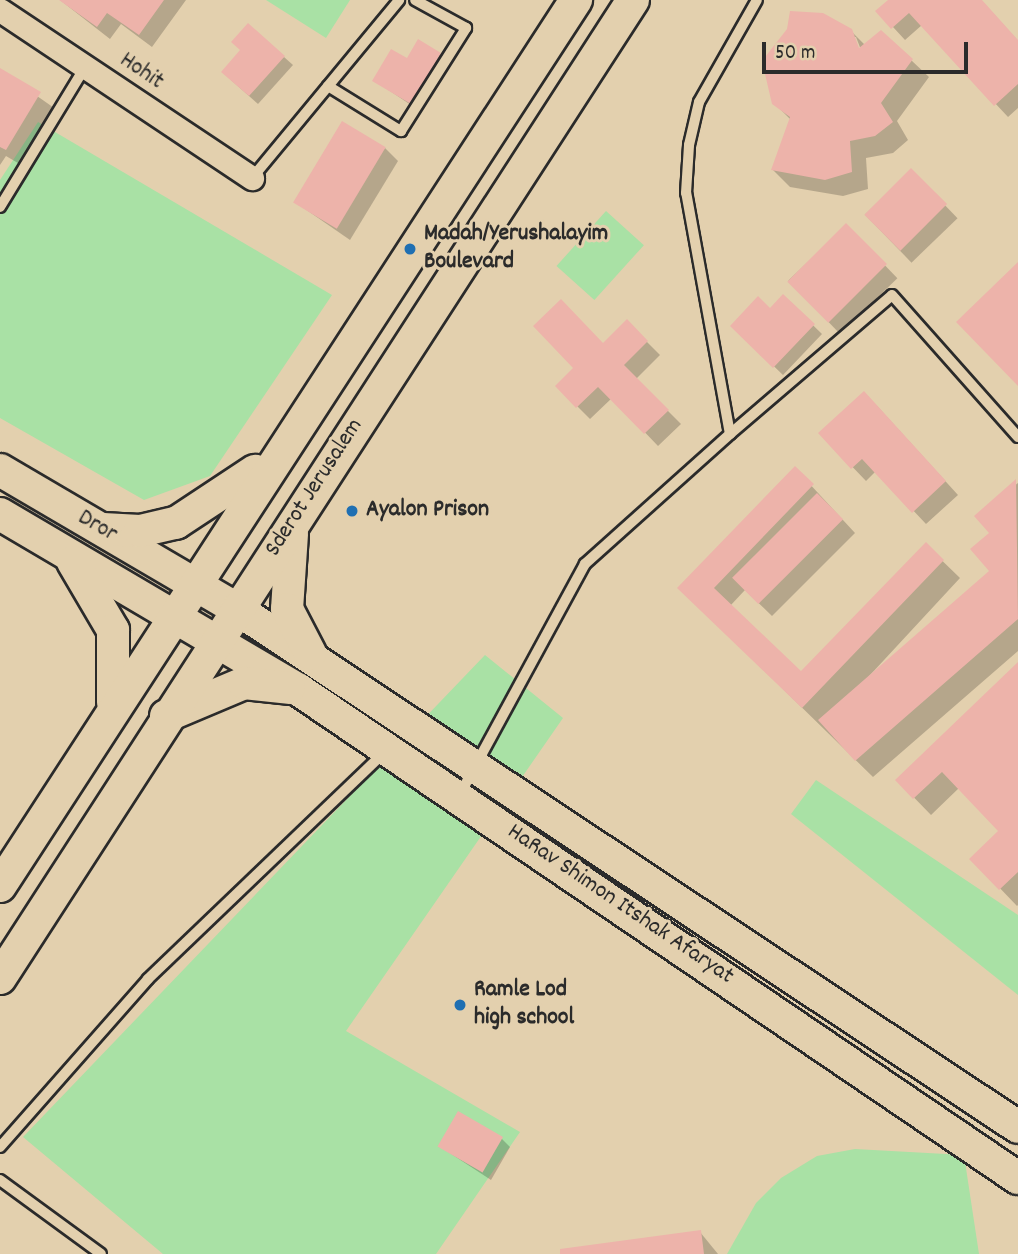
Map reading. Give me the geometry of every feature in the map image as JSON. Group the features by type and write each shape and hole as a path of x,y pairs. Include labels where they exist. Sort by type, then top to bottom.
{"main road":[{"name":"Sderot Jerusalem","path":"0,978 165,717 295,522 633,0"},
{"name":"Sderot Jerusalem","path":"0,886 173,612 562,14"},
{"path":"99,529 140,531 176,523 229,493 275,455"},
{"name":"Dror","path":"0,470 237,608"},
{"name":"Dror","path":"0,514 218,638"},
{"path":"295,522 287,609 318,663"},
{"path":"60,549 93,586 113,630 117,666 111,709"},
{"name":"HaRav Shimon Itshak Afaryat","path":"237,608 1018,1127"},
{"name":"HaRav Shimon Itshak Afaryat","path":"218,638 459,796 1018,1178"},
{"path":"165,717 244,683 299,690"}],"street":[{"name":"Hohit","path":"0,10 252,178"}],"lane":[{"path":"252,178 399,0"},
{"path":"328,86 401,131 466,28 415,0"},
{"path":"730,434 686,193 689,145 699,102 757,0"},
{"path":"2,201 85,67"},
{"path":"459,796 478,768 585,564 730,434 892,295 1018,437"},
{"path":"0,1147 148,979 388,749"},
{"path":"0,1180 101,1254"}],"green space":[{"path":"266,0 350,0 326,38"},
{"path":"38,122 332,295 210,476 144,500 0,418 0,180"},
{"path":"606,211 644,245 594,300 556,266"},
{"path":"485,655 563,718 346,1031 520,1132 436,1254 163,1254 23,1137"},
{"path":"816,780 1018,915 1018,995 791,814"},
{"path":"855,1149 964,1155 979,1254 727,1254 756,1203 781,1178 817,1156"}],"building":[{"path":"59,0 164,0 139,35 107,13 97,27"},
{"path":"888,0 982,0 1018,40 1018,84 994,106 909,13 891,29 875,11"},
{"path":"790,11 823,13 852,29 859,48 881,30 913,59 881,103 893,122 875,136 850,141 852,172 825,180 771,170 790,117 772,104 762,61 787,29"},
{"path":"248,23 285,56 249,96 221,72 240,50 231,42"},
{"path":"418,39 441,53 411,104 372,81 391,49 407,58"},
{"path":"0,68 41,92 6,150 0,147"},
{"path":"342,121 386,147 337,229 293,202"},
{"path":"911,168 947,204 900,251 864,215"},
{"path":"846,223 887,264 828,323 787,282"},
{"path":"1018,262 1018,386 956,322"},
{"path":"783,294 815,324 773,368 730,326 758,296 770,308"},
{"path":"561,299 603,343 627,319 648,341 624,365 669,410 644,434 598,387 576,408 555,386 573,368 533,326"},
{"path":"864,391 946,481 912,513 862,459 851,469 818,433"},
{"path":"795,466 814,484 714,588 801,671 926,542 944,560 802,708 677,588"},
{"path":"1016,479 1018,619 855,761 818,720 989,571 970,549 989,533 974,516"},
{"path":"817,493 843,519 758,604 732,578"},
{"path":"1018,662 1018,872 999,890 969,859 998,831 942,772 913,799 895,780"},
{"path":"458,1111 503,1137 483,1173 437,1147"},
{"path":"701,1230 704,1254 560,1254 560,1249"}],"place":[{"name":"Madah/Yerushalayim Boulevard","path":"410,249"},
{"name":"Ayalon Prison","path":"352,511"},
{"name":"Ramle Lod high school","path":"460,1005"}]}
